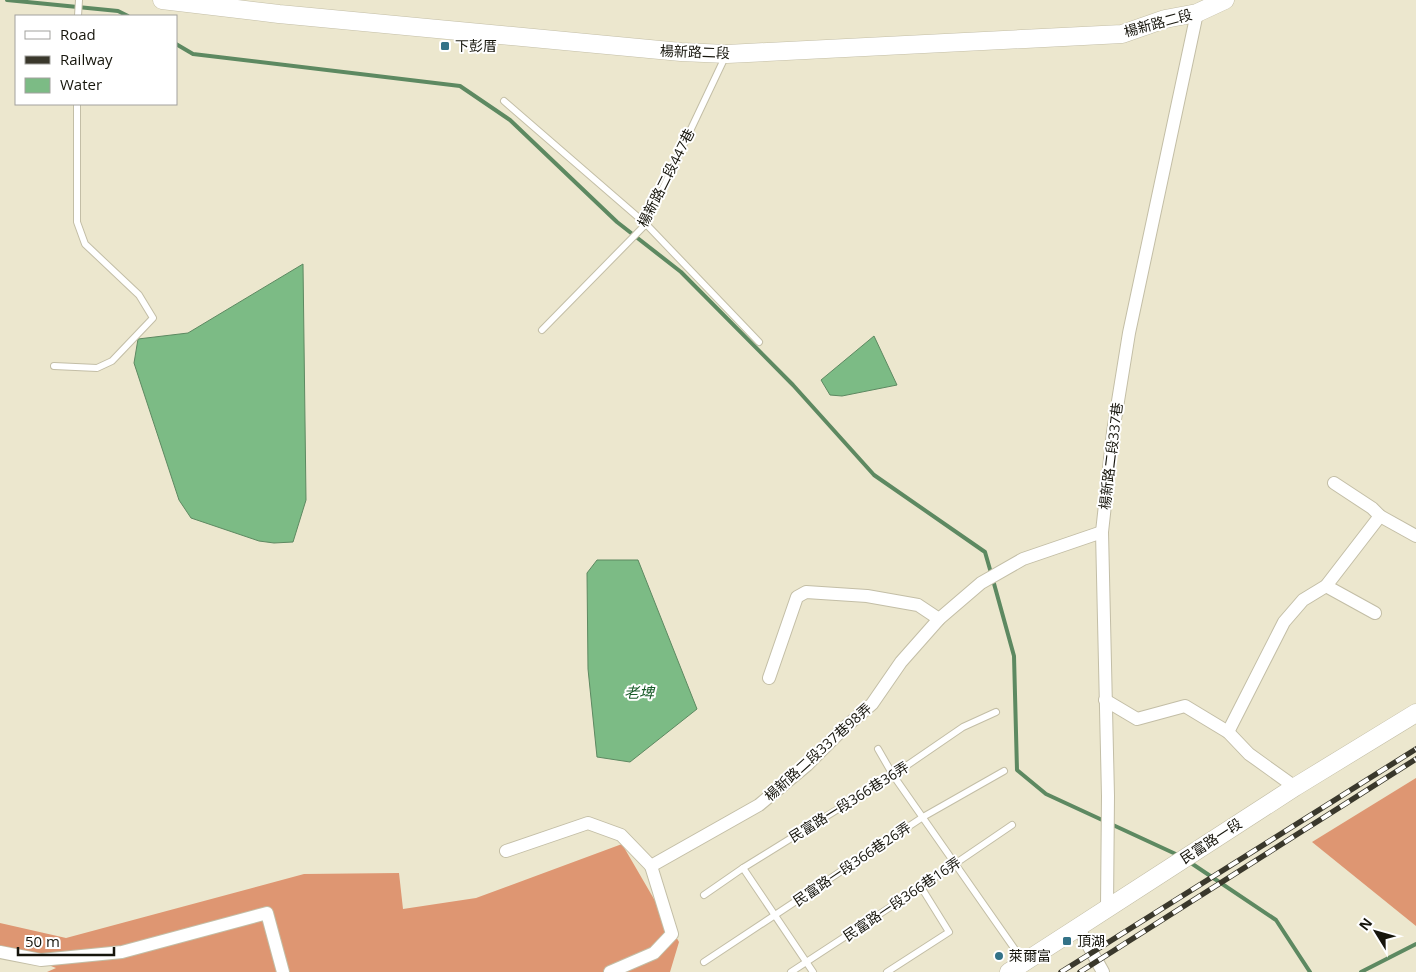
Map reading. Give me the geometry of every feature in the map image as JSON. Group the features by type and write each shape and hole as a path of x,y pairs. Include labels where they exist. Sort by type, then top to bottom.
{"main road":[{"name":"楊新路二段","path":"162,0 279,14 681,52 726,54 1122,34 1165,19 1197,14 1225,0"},
{"name":"民富路一段","path":"1009,972 1295,787 1416,713"}],"street":[{"name":"楊新路二段337巷","path":"1107,907 1108,822 1102,532 1113,432 1129,334 1197,14"},
{"path":"1334,483 1372,508 1380,516 1416,536"},
{"path":"1228,732 1284,622 1303,600 1326,586 1380,516"},
{"name":"楊新路二段337巷98弄","path":"651,866 759,805 807,765 843,729 872,704 901,662 939,619 980,583 1023,559 1102,532"},
{"path":"1326,586 1375,613"},
{"path":"769,678 797,597 806,592 867,596 918,605 939,619"},
{"path":"1105,700 1137,719 1185,706 1228,732 1249,754 1295,787"},
{"path":"506,851 588,823 621,835 651,866 672,934 654,953 610,972"},
{"path":"0,952 41,960 122,952 268,913 283,972"},
{"path":"1078,927 1103,972"}],"lane":[{"path":"78,15 79,0"},
{"name":"楊新路二段447巷","path":"542,330 646,224 726,54"},
{"path":"504,101 646,224 758,342"},
{"path":"54,366 97,368 112,361 152,318 139,295 85,244 82,236 78,222 77,105"},
{"name":"民富路一段366巷36弄","path":"704,895 743,868 894,775 963,727 996,712"},
{"path":"878,750 1024,962"},
{"name":"民富路一段366巷26弄","path":"704,962 923,817 1004,771"},
{"name":"民富路一段366巷16弄","path":"791,972 1012,825"},
{"path":"743,868 813,972"},
{"path":"887,972 949,932 921,887"}],"shaded area":[{"path":"1416,778 1416,926 1312,842"},
{"path":"622,844 679,942 670,972 47,972 56,968 0,946 0,923 66,938 304,874 399,873 403,909 476,898"}],"water":[{"path":"303,264 306,500 293,542 274,543 259,541 191,518 179,500 134,363 138,339 188,333"},
{"path":"874,336 897,385 842,396 830,395 821,380"},
{"name":"老埤","path":"597,560 638,560 697,709 630,762 597,757 588,669 587,573"}],"waterway":[{"path":"7,0 118,11 126,15"},
{"path":"178,45 193,54 460,86 510,120 617,222 681,272 793,385 874,475 985,552 991,573"},
{"path":"993,580 1014,656 1017,770 1046,794 1180,856"},
{"path":"1188,861 1276,920 1310,972"},
{"path":"1361,972 1416,944"}],"railway":[{"path":"1061,972 1416,749"},
{"path":"1080,972 1416,759"}],"place":[{"name":"下彭厝","path":"445,46"},
{"name":"頂湖","path":"1067,941"},
{"name":"萊爾富","path":"999,956"}]}
